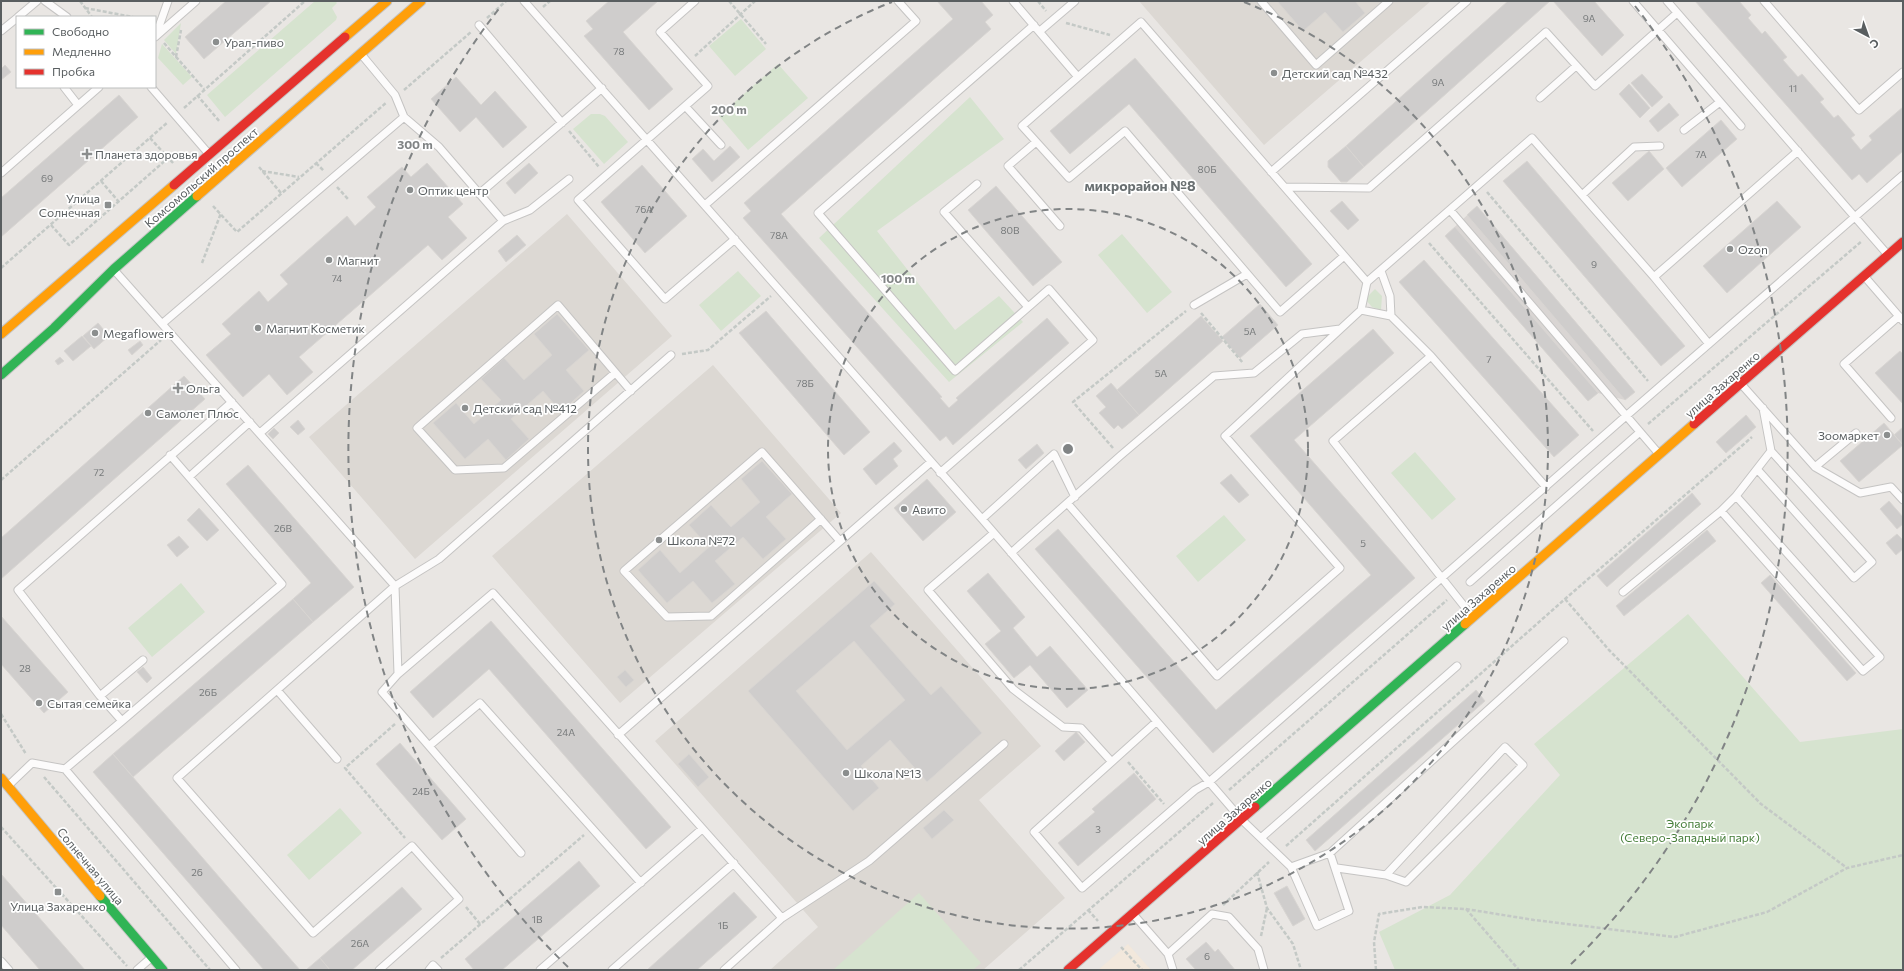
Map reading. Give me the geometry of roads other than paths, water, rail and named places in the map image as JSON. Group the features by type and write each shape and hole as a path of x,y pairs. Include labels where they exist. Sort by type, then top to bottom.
{"street":[{"name":"Комсомольский проспект","path":"1,375 54,328 114,269 217,164 284,90 388,1"},
{"name":"Комсомольский проспект","path":"1,334 217,164 272,132 421,1"},
{"path":"272,132 264,136 259,136 256,130 259,120 274,108 284,90"},
{"name":"улица Захаренко","path":"1070,969 1903,242"},
{"path":"45,298 56,300"},
{"path":"26,352 33,335"},
{"name":"Солнечная улица","path":"1,778 163,970"}],"lane":[{"path":"19,16 37,1"},
{"path":"45,1 66,16"},
{"path":"156,37 168,1"},
{"path":"156,37 196,1"},
{"path":"524,1 1012,553 1242,820 1262,837 1291,867 1317,926 1348,912 1337,868 1330,853"},
{"path":"695,1 660,32 708,86 578,200 666,299 735,239"},
{"path":"705,206 916,21 898,1"},
{"path":"1012,1 1078,77"},
{"path":"1040,32 1075,1"},
{"path":"1261,1 1316,65 1389,1"},
{"path":"1271,172 1466,1"},
{"path":"1633,1 1741,126"},
{"path":"1667,1 1888,255"},
{"path":"1764,1 1859,110 1903,72"},
{"path":"1285,187 1368,188 1546,32 1594,86 1677,13"},
{"path":"1,32 16,19"},
{"path":"1344,256 1280,312 1125,131 1069,178 1022,126 1141,22 1367,282"},
{"path":"479,25 562,123"},
{"path":"940,473 1093,340 1049,289 955,371 818,213 1034,25"},
{"path":"361,54 395,95 404,117 439,148 503,221"},
{"path":"1540,98 1576,66"},
{"path":"65,88 78,105"},
{"path":"1,173 98,88"},
{"path":"152,88 217,164"},
{"path":"479,194 602,88"},
{"path":"1684,130 1720,102"},
{"path":"685,106 721,144"},
{"path":"163,323 404,117"},
{"path":"1068,504 1217,676 1340,568 1225,436 1361,310 1367,282 1532,138 1654,277 1709,344"},
{"path":"1036,142 1008,166 1060,226"},
{"path":"1582,195 1634,147 1660,146"},
{"path":"1654,277 1798,151"},
{"path":"1156,722 1111,760 1034,832 1082,888 1195,790 1209,782 1600,438 1903,175"},
{"path":"260,433 503,221 530,210 569,179"},
{"path":"977,184 944,212 1028,307"},
{"path":"1450,210 1659,454"},
{"path":"114,269 395,586 398,674"},
{"path":"1381,271 1390,296 1391,316"},
{"path":"1194,305 1247,274"},
{"path":"1864,276 1901,318 1844,364 1890,418"},
{"path":"615,373 504,468 455,470 417,428 558,304 631,391"},
{"path":"1361,310 1391,316 1431,356 1546,487"},
{"path":"1012,553 1120,456 1214,376 1254,373 1302,334 1340,329"},
{"path":"379,970 459,899 412,846 313,933 177,778 395,586 439,559 672,355"},
{"path":"1431,356 1333,441 1473,617"},
{"path":"1741,383 1815,467 1860,493 1891,488 1903,500"},
{"path":"122,721 100,696 18,590 232,402"},
{"path":"1757,469 1854,578 1872,562 1771,451 1763,408"},
{"path":"189,477 250,422"},
{"path":"1470,582 1640,432"},
{"path":"1815,467 1856,432"},
{"path":"1623,592 1721,511 1736,496 1771,451"},
{"path":"821,519 711,616 667,617 624,571 762,452 821,519 840,541"},
{"path":"982,519 1054,454 1075,497"},
{"path":"65,769 282,584 170,455"},
{"path":"618,735 931,462"},
{"path":"1721,511 1863,672 1880,656 1736,496"},
{"path":"994,533 928,590 1013,689 1063,727 1081,728 1111,760"},
{"path":"521,853 382,692 398,674 493,593 782,918"},
{"path":"1291,867 1330,853 1564,641"},
{"path":"100,696 143,660"},
{"path":"1262,837 1457,666"},
{"path":"277,690 337,759"},
{"path":"429,746 480,703 641,883"},
{"path":"724,970 782,918 869,862 1004,744"},
{"path":"1337,868 1386,875 1406,882 1523,765 1505,747 1386,875"},
{"path":"8,785 32,762 65,769 236,970"},
{"path":"540,970 702,829"},
{"path":"612,970 734,863"},
{"path":"1134,914 1168,954 1173,970"},
{"path":"1168,954 1212,914 1229,917 1258,949 1264,970"},
{"path":"137,970 152,957"},
{"path":"1,961 9,970"}],"place":[{"name":"Урал-пиво","path":"216,42"},
{"name":"Детский сад №432","path":"1274,73"},
{"name":"Планета здоровья","path":"87,154"},
{"name":"Оптик центр","path":"410,190"},
{"name":"Улица Солнечная","path":"108,205"},
{"name":"Ozon","path":"1730,249"},
{"name":"Магнит","path":"329,260"},
{"name":"Магнит Косметик","path":"258,328"},
{"name":"Megaflowers","path":"95,333"},
{"name":"Ольга","path":"178,388"},
{"name":"Детский сад №412","path":"465,408"},
{"name":"Самолет Плюс","path":"148,413"},
{"name":"Зоомаркет","path":"1887,435"},
{"name":"Авито","path":"904,509"},
{"name":"Школа №72","path":"659,540"},
{"name":"Сытая семейка","path":"39,703"},
{"name":"Школа №13","path":"846,773"},
{"name":"Улица Захаренко","path":"58,892"}],"district":[{"name":"микрорайон №8","path":"1140,185"}],"park label":[{"name":"Экопарк (Северо-Западный парк)","path":"1690,830"}]}
